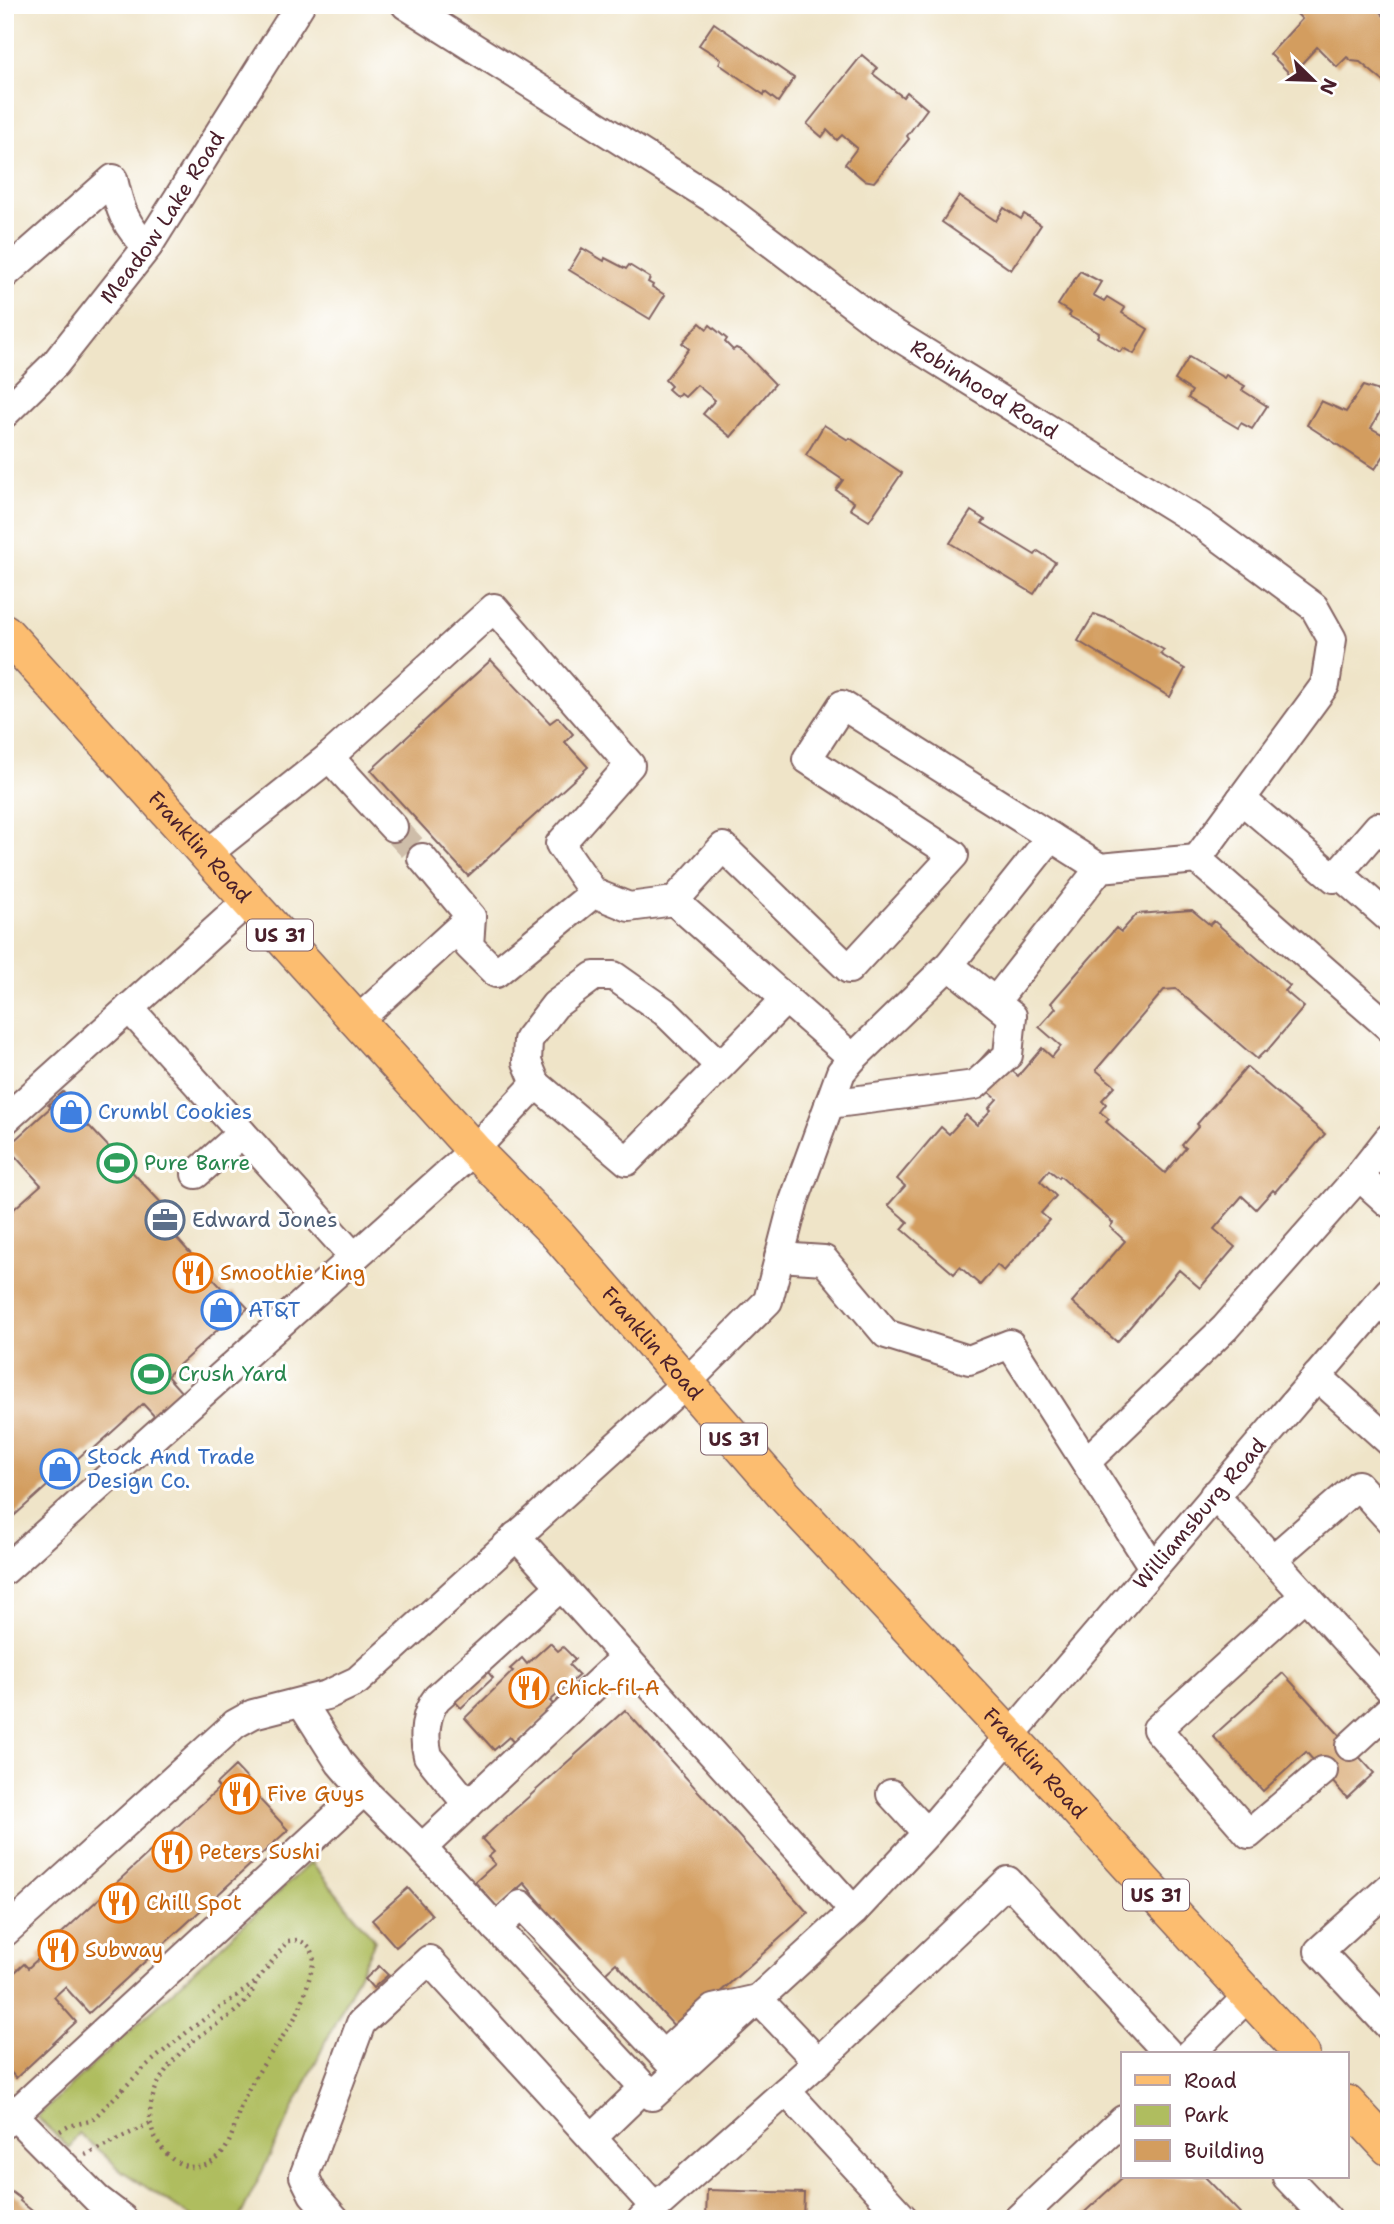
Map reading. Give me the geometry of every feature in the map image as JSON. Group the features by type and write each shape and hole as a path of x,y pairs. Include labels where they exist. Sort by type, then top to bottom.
{"main road":[{"name":"Franklin Road","path":"5,632 474,1150 558,1236 784,1495 1300,2052"},
{"path":"1348,2104 1389,2148"}],"street":[{"name":"Meadow Lake Road","path":"5,413 55,364 148,246 300,5"},
{"name":"Robinhood Road","path":"406,5 715,200 880,325 1203,525 1314,607 1332,639 1325,685 1197,859"},
{"path":"5,274 113,179 127,226 148,246"},
{"path":"207,854 329,757 494,608 630,765 560,844 594,893 629,907 674,901 723,847 849,969 954,855 807,759 842,705 1100,868 1197,859 1389,1027"},
{"path":"329,757 393,827"},
{"path":"1241,799 1334,878 1378,827 1389,837"},
{"path":"5,1932 235,1724 253,1714 302,1703 357,1681 687,1382 768,1301 794,1201 841,1072 949,965 1051,837"},
{"path":"422,858 471,917 469,946 496,974 594,893"},
{"path":"995,1002 1100,868"},
{"path":"1338,873 1389,918"},
{"path":"5,1120 249,900"},
{"path":"674,901 853,1058"},
{"path":"357,1021 471,917"},
{"path":"829,1104 975,1085 1008,1055 1012,1016 949,965"},
{"path":"720,1066 665,1012 614,976 594,976 555,1005 528,1040 527,1062 536,1084 627,1161 786,999"},
{"path":"129,1008 354,1257"},
{"path":"5,1570 474,1150 536,1084"},
{"path":"196,1174 242,1133"},
{"path":"1086,1462 1225,1328 1359,1176 1389,1138"},
{"path":"1359,1176 1389,1203"},
{"path":"779,1257 824,1260 886,1334 969,1360 1010,1345 1153,1567"},
{"name":"Williamsburg Road","path":"645,2087 652,2096 671,2063 758,1999 853,1911 927,1833 1389,1292"},
{"path":"1317,1376 1389,1441"},
{"path":"1273,1559 1358,1485 1389,1519"},
{"path":"1214,1495 1389,1689"},
{"path":"516,1536 853,1911"},
{"path":"468,1805 428,1756 428,1709 560,1587"},
{"path":"1305,1595 1157,1729 1249,1834 1323,1771"},
{"path":"422,1848 624,1658"},
{"path":"302,1703 340,1763 364,1791 422,1848 645,2087 592,2138"},
{"path":"1350,1746 1389,1710"},
{"path":"123,2219 97,2199 41,2142 8,2115 364,1791"},
{"path":"891,1794 927,1833"},
{"path":"335,2219 313,2194 304,2176 361,2023 429,1960 592,2138 648,2213 818,2062 1007,1881 1167,2052"},
{"path":"1389,1888 1319,1951 1389,2026"},
{"path":"496,1928 521,1905 671,2063"},
{"path":"552,1987 578,1963"},
{"path":"1192,2052 1248,1996"},
{"path":"758,1999 818,2062"},
{"path":"600,2039 626,2015"},
{"path":"786,2091 904,2219"},
{"path":"1018,2219 1121,2122"},
{"path":"1287,2178 1315,2215"}],"path":[{"path":"41,2142 69,2126 90,2121 147,2065 192,2028 256,1982 288,1941 298,1940 311,1949 314,1957 300,2007 243,2101 234,2131 222,2153 207,2165 196,2167 177,2163 160,2147 150,2123 153,2093 167,2068 196,2039 228,2019 254,1992 256,1982"},
{"path":"63,2166 150,2123"}],"green space":[{"path":"311,1862 375,1941 239,2219 194,2219 122,2171 79,2133 69,2148 37,2117"}],"building":[{"path":"1296,5 1373,5 1389,21 1389,77 1384,82 1360,62 1347,57 1337,67 1317,47 1291,75 1270,54 1302,19 1292,9"},
{"path":"714,23 794,78 778,102 719,64 721,59 699,45"},
{"path":"862,55 877,68 873,74 903,97 907,92 927,109 907,136 909,139 874,182 864,180 845,164 857,148 842,135 837,140 827,130 822,137 807,124"},
{"path":"959,196 996,221 1004,208 1021,219 1024,214 1041,225 1011,270 942,222"},
{"path":"582,248 604,261 605,258 626,269 629,265 650,278 648,282 652,287 665,295 650,319 569,270"},
{"path":"1080,271 1101,282 1093,295 1104,301 1107,297 1125,308 1122,313 1148,329 1134,354 1123,348 1120,352 1097,337 1099,333 1069,316 1071,313 1058,305"},
{"path":"700,323 707,329 710,325 727,339 725,342 733,350 736,348 743,351 775,384 731,437 703,414 715,400 697,385 685,397 680,393 677,397 668,389 671,386 665,380 689,349 682,343"},
{"path":"1189,357 1224,378 1226,375 1245,386 1242,390 1267,406 1252,429 1241,423 1238,428 1188,398 1192,391 1175,380"},
{"path":"1363,386 1376,390 1387,399 1371,428 1389,438 1389,448 1375,469 1307,425 1321,401 1346,412"},
{"path":"824,425 848,440 850,438 902,473 869,521 850,509 854,502 836,490 843,480 806,455"},
{"path":"971,511 985,520 982,523 1035,555 1038,551 1055,562 1034,594 950,543"},
{"path":"1094,614 1111,620 1164,650 1160,654 1185,669 1170,697 1078,641"},
{"path":"491,660 550,723 558,717 573,734 565,742 588,767 468,876 371,770"},
{"path":"1192,910 1210,925 1214,921 1290,986 1285,991 1304,1007 1257,1059 1176,989 1164,990 1096,1070 1115,1086 1102,1100 1106,1104 1100,1112 1109,1119 1106,1122 1165,1173 1186,1148 1182,1145 1199,1126 1197,1124 1247,1067 1325,1134 1275,1192 1273,1190 1256,1209 1242,1196 1214,1229 1235,1247 1200,1288 1179,1270 1117,1342 1072,1302 1125,1241 1110,1227 1113,1223 1060,1176 1059,1178 1049,1170 1040,1181 1056,1196 1041,1213 1049,1220 1004,1271 997,1265 980,1285 960,1267 954,1274 902,1229 908,1222 888,1205 905,1186 897,1179 941,1127 949,1134 966,1115 977,1125 991,1110 989,1108 997,1099 968,1074 989,1050 1018,1076 1042,1048 1052,1057 1061,1046 1039,1027 1056,1008 1051,1003 1116,928 1121,932 1137,914"},
{"path":"63,1092 88,1119 84,1123 182,1225 172,1233 228,1295 232,1291 248,1308 231,1324 227,1321 167,1376 182,1393 156,1418 143,1404 5,1524 5,1217 41,1185 7,1147 51,1107 48,1105"},
{"name":"Chick-fil-A","path":"550,1643 558,1651 563,1647 575,1659 569,1665 579,1675 550,1701 556,1707 515,1744 509,1737 494,1750 465,1718 513,1671 510,1669 522,1658 527,1664"},
{"path":"476,1658 493,1678 461,1708 443,1688"},
{"path":"1283,1673 1374,1773 1347,1798 1306,1752 1263,1791 1213,1736"},
{"path":"625,1710 808,1913 678,2030 616,1963 605,1973 555,1918 552,1921 533,1914 543,1905 524,1883 497,1907 475,1882 495,1864 488,1857 494,1852 482,1839"},
{"path":"235,1766 255,1787 251,1790 288,1830 89,2013 65,1987 54,1997 76,2022 16,2078 5,2066 5,1981 24,1964 28,1968 39,1958 37,1956 219,1788 216,1784"},
{"path":"408,1888 432,1915 396,1947 372,1920"},
{"path":"379,1966 388,1975 373,1988 365,1979"},
{"path":"1122,2178 1206,2178 1240,2213 1236,2219 1077,2219"},
{"path":"5,2187 21,2199 20,2201 42,2219 5,2219"},
{"path":"707,2190 804,2193 803,2219 706,2219"}],"tunnel":[{"path":"393,827 422,858"}],"place":[{"name":"Crumbl Cookies","path":"71,1112"},
{"name":"Pure Barre","path":"117,1163"},
{"name":"Edward Jones","path":"165,1220"},
{"name":"Smoothie King","path":"193,1273"},
{"name":"AT&T","path":"221,1310"},
{"name":"Crush Yard","path":"151,1374"},
{"name":"Stock And Trade Design Co.","path":"60,1469"},
{"name":"Chick-fil-A","path":"529,1688"},
{"name":"Five Guys","path":"240,1794"},
{"name":"Peters Sushi","path":"172,1852"},
{"name":"Chill Spot","path":"119,1903"},
{"name":"Subway","path":"58,1950"}]}
